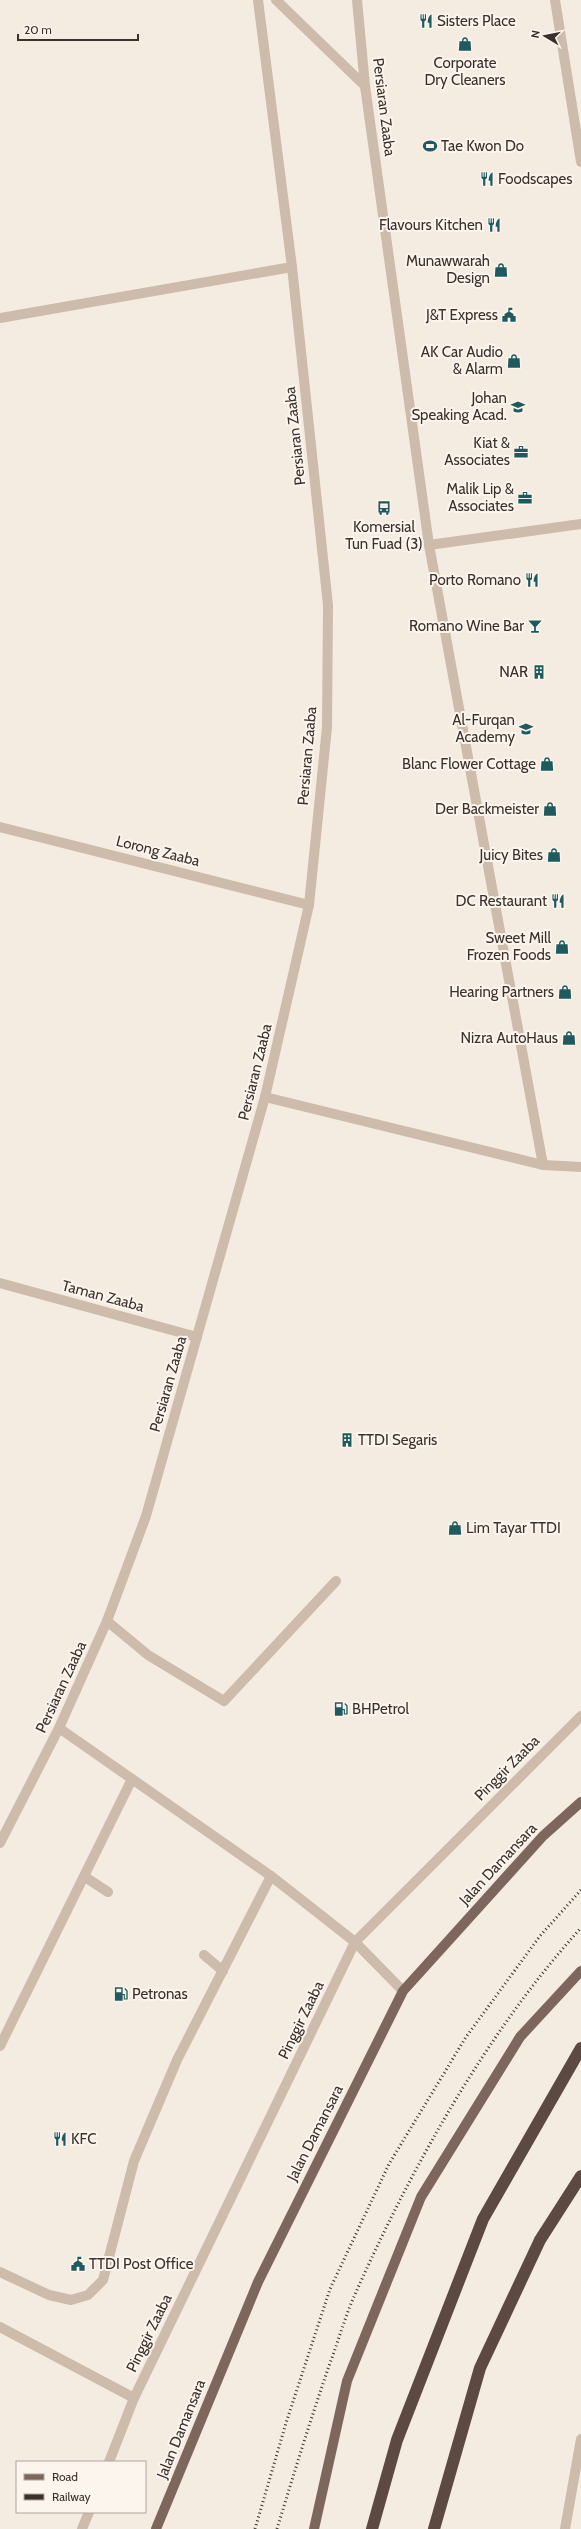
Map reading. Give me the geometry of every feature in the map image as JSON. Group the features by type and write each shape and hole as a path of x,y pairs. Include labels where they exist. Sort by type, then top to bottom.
{"highway":[{"path":"372,2529 397,2440 483,2219 581,2048"},
{"path":"434,2529 480,2368 540,2240 581,2176"}],"main road":[{"name":"Jalan Damansara","path":"156,2529 258,2282 403,1990 543,1836 581,1802"},
{"path":"314,2529 346,2380 421,2197 520,2037 581,1970"}],"street":[{"name":"Persiaran Zaaba","path":"0,1844 59,1728 108,1621 146,1516 265,1097 309,905 326,727 328,605 292,267 258,0"},
{"path":"276,0 365,86"},
{"name":"Persiaran Zaaba","path":"357,0 365,86 429,546 543,1165"},
{"path":"555,0 581,162"},
{"path":"0,318 292,267"},
{"path":"429,546 581,524"},
{"name":"Lorong Zaaba","path":"0,827 309,905"},
{"path":"265,1097 543,1165 581,1167"},
{"name":"Taman Zaaba","path":"0,1283 197,1337"},
{"path":"108,1621 148,1655 224,1700 336,1581"},
{"name":"Pinggir Zaaba","path":"109,2461 134,2398 355,1942 581,1716"},
{"path":"59,1728 271,1876 355,1942 403,1990"},
{"path":"0,2046 132,1779"},
{"path":"0,2272 49,2295 71,2300 88,2295 103,2280 134,2161 177,2060 271,1876"},
{"path":"84,1877 108,1892"},
{"path":"204,1955 223,1971"},
{"name":"Pinggir Zaaba","path":"0,2327 134,2398"},
{"path":"565,2529 581,2439"},
{"path":"82,2529 89,2513"}],"railway":[{"path":"255,2529 286,2423 330,2289 389,2164 466,2037 540,1936 581,1890"},
{"path":"277,2529 309,2425 347,2315 375,2251 399,2202 453,2104 482,2057 547,1968 581,1928"}],"place":[{"name":"Sisters Place","path":"426,21"},
{"name":"Corporate Dry Cleaners","path":"465,44"},
{"name":"Tae Kwon Do","path":"430,146"},
{"name":"Foodscapes","path":"487,179"},
{"name":"Flavours Kitchen","path":"494,225"},
{"name":"Munawwarah Design","path":"501,270"},
{"name":"J&T Express","path":"509,315"},
{"name":"AK Car Audio & Alarm","path":"514,361"},
{"name":"Johan Speaking Acad.","path":"518,407"},
{"name":"Kiat & Associates","path":"521,452"},
{"name":"Malik Lip & Associates","path":"525,498"},
{"name":"Komersial Tun Fuad (3)","path":"384,508"},
{"name":"Porto Romano","path":"532,580"},
{"name":"Romano Wine Bar","path":"535,626"},
{"name":"NAR","path":"539,672"},
{"name":"Al-Furqan Academy","path":"526,729"},
{"name":"Blanc Flower Cottage","path":"547,764"},
{"name":"Der Backmeister","path":"550,809"},
{"name":"Juicy Bites","path":"554,855"},
{"name":"DC Restaurant","path":"558,901"},
{"name":"Sweet Mill Frozen Foods","path":"562,947"},
{"name":"Hearing Partners","path":"565,992"},
{"name":"Nizra AutoHaus","path":"569,1038"},
{"name":"TTDI Segaris","path":"347,1440"},
{"name":"Lim Tayar TTDI","path":"455,1528"},
{"name":"BHPetrol","path":"341,1709"},
{"name":"Petronas","path":"121,1994"},
{"name":"KFC","path":"60,2139"},
{"name":"TTDI Post Office","path":"78,2264"}]}
